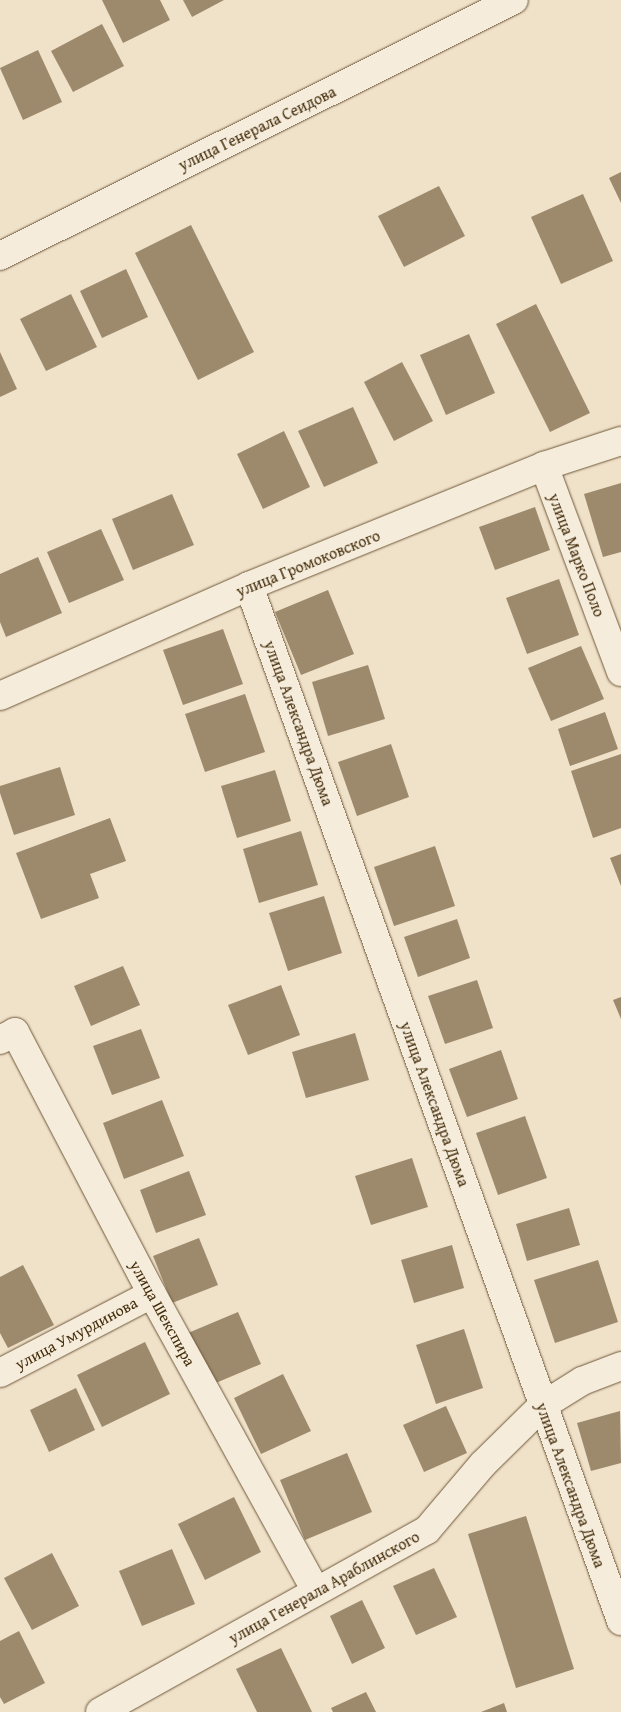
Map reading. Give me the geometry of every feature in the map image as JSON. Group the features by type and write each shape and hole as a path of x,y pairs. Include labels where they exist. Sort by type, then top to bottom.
{"street":[{"name":"улица Генерала Сеидова","path":"0,256 514,0"},
{"name":"улица Громоковского","path":"0,696 249,586 544,466 621,441"},
{"name":"улица Марко Поло","path":"544,466 621,672"},
{"name":"улица Александра Дюма","path":"249,586 621,1622"},
{"name":"улица Шекспира","path":"8,1036 316,1591"},
{"name":"улица Умурдинова","path":"0,1373 152,1294"},
{"name":"улица Генерала Араблинского","path":"100,1712 427,1530 484,1464 542,1406 582,1381 621,1366"}],"building":[{"path":"102,0 160,0 170,20 123,43"},
{"path":"183,0 224,0 192,17"},
{"path":"102,24 124,66 73,92 51,51"},
{"path":"38,50 62,102 23,120 0,68"},
{"path":"621,172 621,203 609,178"},
{"path":"439,186 465,236 404,267 378,216"},
{"path":"583,194 613,261 561,284 531,217"},
{"path":"191,225 254,352 198,380 135,253"},
{"path":"126,269 148,317 102,338 80,291"},
{"path":"71,294 97,347 46,371 20,319"},
{"path":"536,304 590,413 550,432 496,324"},
{"path":"469,334 495,393 446,415 420,355"},
{"path":"0,352 17,389 0,397"},
{"path":"402,362 433,421 394,441 364,382"},
{"path":"353,407 378,463 324,487 298,431"},
{"path":"284,431 310,487 263,509 237,454"},
{"path":"621,483 621,552 603,557 584,494"},
{"path":"172,494 194,545 133,570 112,519"},
{"path":"535,507 550,550 495,570 479,527"},
{"path":"101,529 124,580 69,603 47,552"},
{"path":"38,557 62,613 6,637 0,622 0,574"},
{"path":"559,579 579,635 527,654 506,598"},
{"path":"328,590 354,654 301,675 275,612"},
{"path":"223,629 243,684 183,705 163,650"},
{"path":"581,646 604,699 551,721 528,668"},
{"path":"368,665 385,719 328,736 312,682"},
{"path":"245,694 265,752 205,772 185,714"},
{"path":"605,712 618,749 570,766 558,729"},
{"path":"391,744 409,797 357,816 338,762"},
{"path":"621,754 621,828 593,838 571,771"},
{"path":"60,767 75,815 14,835 0,793 0,786"},
{"path":"275,770 291,821 237,838 221,786"},
{"path":"110,818 126,861 90,874 99,898 41,919 16,853"},
{"path":"301,831 318,885 259,903 243,849"},
{"path":"435,846 455,906 394,926 374,867"},
{"path":"621,854 621,886 610,858"},
{"path":"324,896 342,953 288,971 269,913"},
{"path":"457,919 470,958 418,977 404,937"},
{"path":"123,966 140,1005 91,1026 74,986"},
{"path":"477,980 493,1028 445,1044 428,996"},
{"path":"281,985 300,1035 248,1055 228,1005"},
{"path":"621,997 621,1019 613,1000"},
{"path":"141,1029 160,1078 112,1095 93,1046"},
{"path":"355,1033 369,1080 306,1098 292,1052"},
{"path":"501,1050 518,1099 467,1117 449,1069"},
{"path":"162,1100 184,1156 124,1179 103,1123"},
{"path":"525,1116 547,1178 498,1195 476,1133"},
{"path":"412,1158 428,1207 371,1225 355,1176"},
{"path":"189,1171 206,1215 156,1233 140,1190"},
{"path":"569,1208 580,1245 527,1261 516,1224"},
{"path":"199,1238 218,1285 172,1303 153,1256"},
{"path":"452,1245 464,1288 414,1303 401,1260"},
{"path":"598,1260 618,1322 555,1343 534,1280"},
{"path":"23,1265 54,1325 8,1348 0,1333 0,1277"},
{"path":"238,1312 261,1364 211,1385 188,1333"},
{"path":"464,1329 483,1388 436,1404 416,1345"},
{"path":"145,1342 170,1394 102,1427 77,1375"},
{"path":"283,1374 311,1431 261,1454 234,1398"},
{"path":"76,1388 95,1430 49,1452 30,1410"},
{"path":"446,1406 467,1453 424,1472 403,1425"},
{"path":"620,1411 621,1463 591,1471 577,1423"},
{"path":"347,1453 372,1512 305,1540 280,1480"},
{"path":"234,1497 261,1552 205,1580 178,1524"},
{"path":"526,1516 574,1669 516,1688 468,1534"},
{"path":"172,1549 195,1604 142,1626 119,1571"},
{"path":"52,1553 79,1606 32,1630 4,1578"},
{"path":"434,1568 457,1617 416,1635 393,1586"},
{"path":"362,1600 385,1648 352,1664 330,1616"},
{"path":"19,1631 45,1683 4,1704 0,1697 0,1641"},
{"path":"281,1648 312,1712 257,1712 236,1669"},
{"path":"366,1692 376,1712 333,1712 331,1708"},
{"path":"504,1703 507,1712 481,1712"}]}
